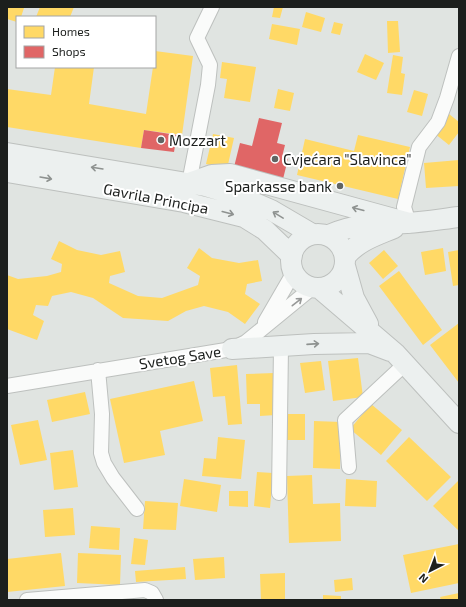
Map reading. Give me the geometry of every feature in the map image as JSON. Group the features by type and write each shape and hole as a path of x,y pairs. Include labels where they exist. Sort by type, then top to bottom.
{"main road":[{"name":"Gavrila Principa","path":"7,153 190,183 239,196 271,210 320,235"},
{"name":"Gavrila Principa","path":"7,172 184,202 244,217 265,230 293,264"},
{"path":"190,183 212,174 230,174 409,223"},
{"path":"459,217 409,223 359,224 344,228 299,242 293,264 302,282 316,287 371,331 400,358 459,423"},
{"path":"316,287 328,286 336,281 342,274 345,261 354,247 366,239 409,223"},
{"path":"320,235 337,240 342,248 354,298 371,331"},
{"path":"232,349 314,344 369,343 400,358"}],"street":[{"name":"Gavrila Principa","path":"190,183 208,85 210,65 197,38 212,7"},
{"path":"409,223 404,208 419,147 438,122 447,98 459,56"},
{"path":"257,333 272,311 293,264"},
{"name":"Svetog Save","path":"7,386 232,349 257,333 316,287"},
{"path":"278,494 281,347"},
{"path":"349,467 346,420 400,358"},
{"path":"98,370 102,414 101,453 104,463 110,473 137,509"},
{"path":"27,600 145,590 152,593 156,600"}],"building: Homes":[{"path":"7,7 24,8 21,16 16,16 16,22 7,19"},
{"path":"40,7 74,7 70,16 36,16"},
{"path":"274,7 283,7 280,18 272,17"},
{"path":"306,12 325,18 321,32 302,27"},
{"path":"387,21 398,21 400,52 388,53"},
{"path":"334,22 343,24 340,35 331,33"},
{"path":"272,24 300,29 297,45 269,39"},
{"path":"156,51 193,56 182,135 144,130 141,148 7,127 7,89 51,95 55,68 94,68 89,104 146,114 153,68 156,68"},
{"path":"365,54 384,63 376,80 357,72"},
{"path":"393,55 403,57 401,73 405,74 402,95 387,93"},
{"path":"222,62 256,67 250,102 224,98 227,79 220,78"},
{"path":"278,89 294,93 290,111 274,108"},
{"path":"414,90 428,94 422,116 407,112"},
{"path":"449,114 459,122 459,132 449,145 434,133"},
{"path":"213,134 234,138 227,169 206,164"},
{"path":"358,135 410,147 398,199 297,175 305,139 354,151"},
{"path":"459,160 459,186 426,188 424,163"},
{"path":"59,241 77,250 101,255 120,251 125,272 110,276 109,283 138,296 162,298 198,285 200,276 187,268 199,248 212,258 239,263 258,260 262,281 247,284 245,294 260,304 245,324 228,312 204,306 186,311 168,321 123,318 93,298 71,292 52,296 48,306 36,305 33,315 44,321 37,340 7,329 7,275 18,279 47,276 61,272 62,264 51,259"},
{"path":"443,248 446,271 425,275 421,252"},
{"path":"384,250 398,266 383,279 369,263"},
{"path":"459,250 459,285 453,286 448,252"},
{"path":"399,271 442,330 423,345 379,286"},
{"path":"459,323 459,383 430,345"},
{"path":"358,358 363,397 333,401 328,361"},
{"path":"321,361 325,390 305,393 300,363"},
{"path":"237,365 242,424 228,425 225,396 213,397 210,368"},
{"path":"274,373 276,415 260,416 260,404 247,404 246,374"},
{"path":"194,381 203,421 160,431 165,455 124,463 110,399"},
{"path":"85,392 90,414 52,422 47,400"},
{"path":"371,404 402,430 381,455 350,429"},
{"path":"285,414 305,414 305,440 285,440"},
{"path":"38,420 47,460 20,465 11,425"},
{"path":"314,421 341,422 340,469 313,468"},
{"path":"218,437 245,440 241,479 202,476 204,458 216,459"},
{"path":"409,437 451,477 427,501 386,461"},
{"path":"73,450 78,487 54,490 50,453"},
{"path":"257,472 273,473 270,508 254,506"},
{"path":"312,475 313,504 340,503 341,541 289,543 287,476"},
{"path":"184,479 221,485 217,512 180,506"},
{"path":"346,479 377,481 376,507 345,506"},
{"path":"458,481 459,482 459,531 433,506"},
{"path":"229,491 248,491 248,507 229,506"},
{"path":"145,501 178,503 176,530 143,529"},
{"path":"73,508 75,535 45,537 43,510"},
{"path":"91,526 120,528 119,550 89,548"},
{"path":"134,538 148,540 145,565 131,564"},
{"path":"459,544 459,583 411,593 403,555"},
{"path":"61,553 65,586 7,592 7,559"},
{"path":"78,553 121,555 120,585 77,583"},
{"path":"224,557 225,578 195,580 193,559"},
{"path":"185,567 186,579 136,582 135,571"},
{"path":"285,573 285,600 261,600 260,574"},
{"path":"352,578 353,590 335,592 334,580"},
{"path":"459,593 459,600 441,600 440,597"},
{"path":"323,595 341,596 341,600 323,600"}],"building: Shops":[{"path":"259,118 282,123 277,143 285,145 282,157 288,159 282,183 233,171 240,143 252,146"},
{"path":"144,130 177,135 174,152 141,148"}],"place":[{"name":"Mozzart","path":"161,140"},
{"name":"Cvjećara \"Slavinca\"","path":"275,159"},
{"name":"Sparkasse bank","path":"340,186"}]}
